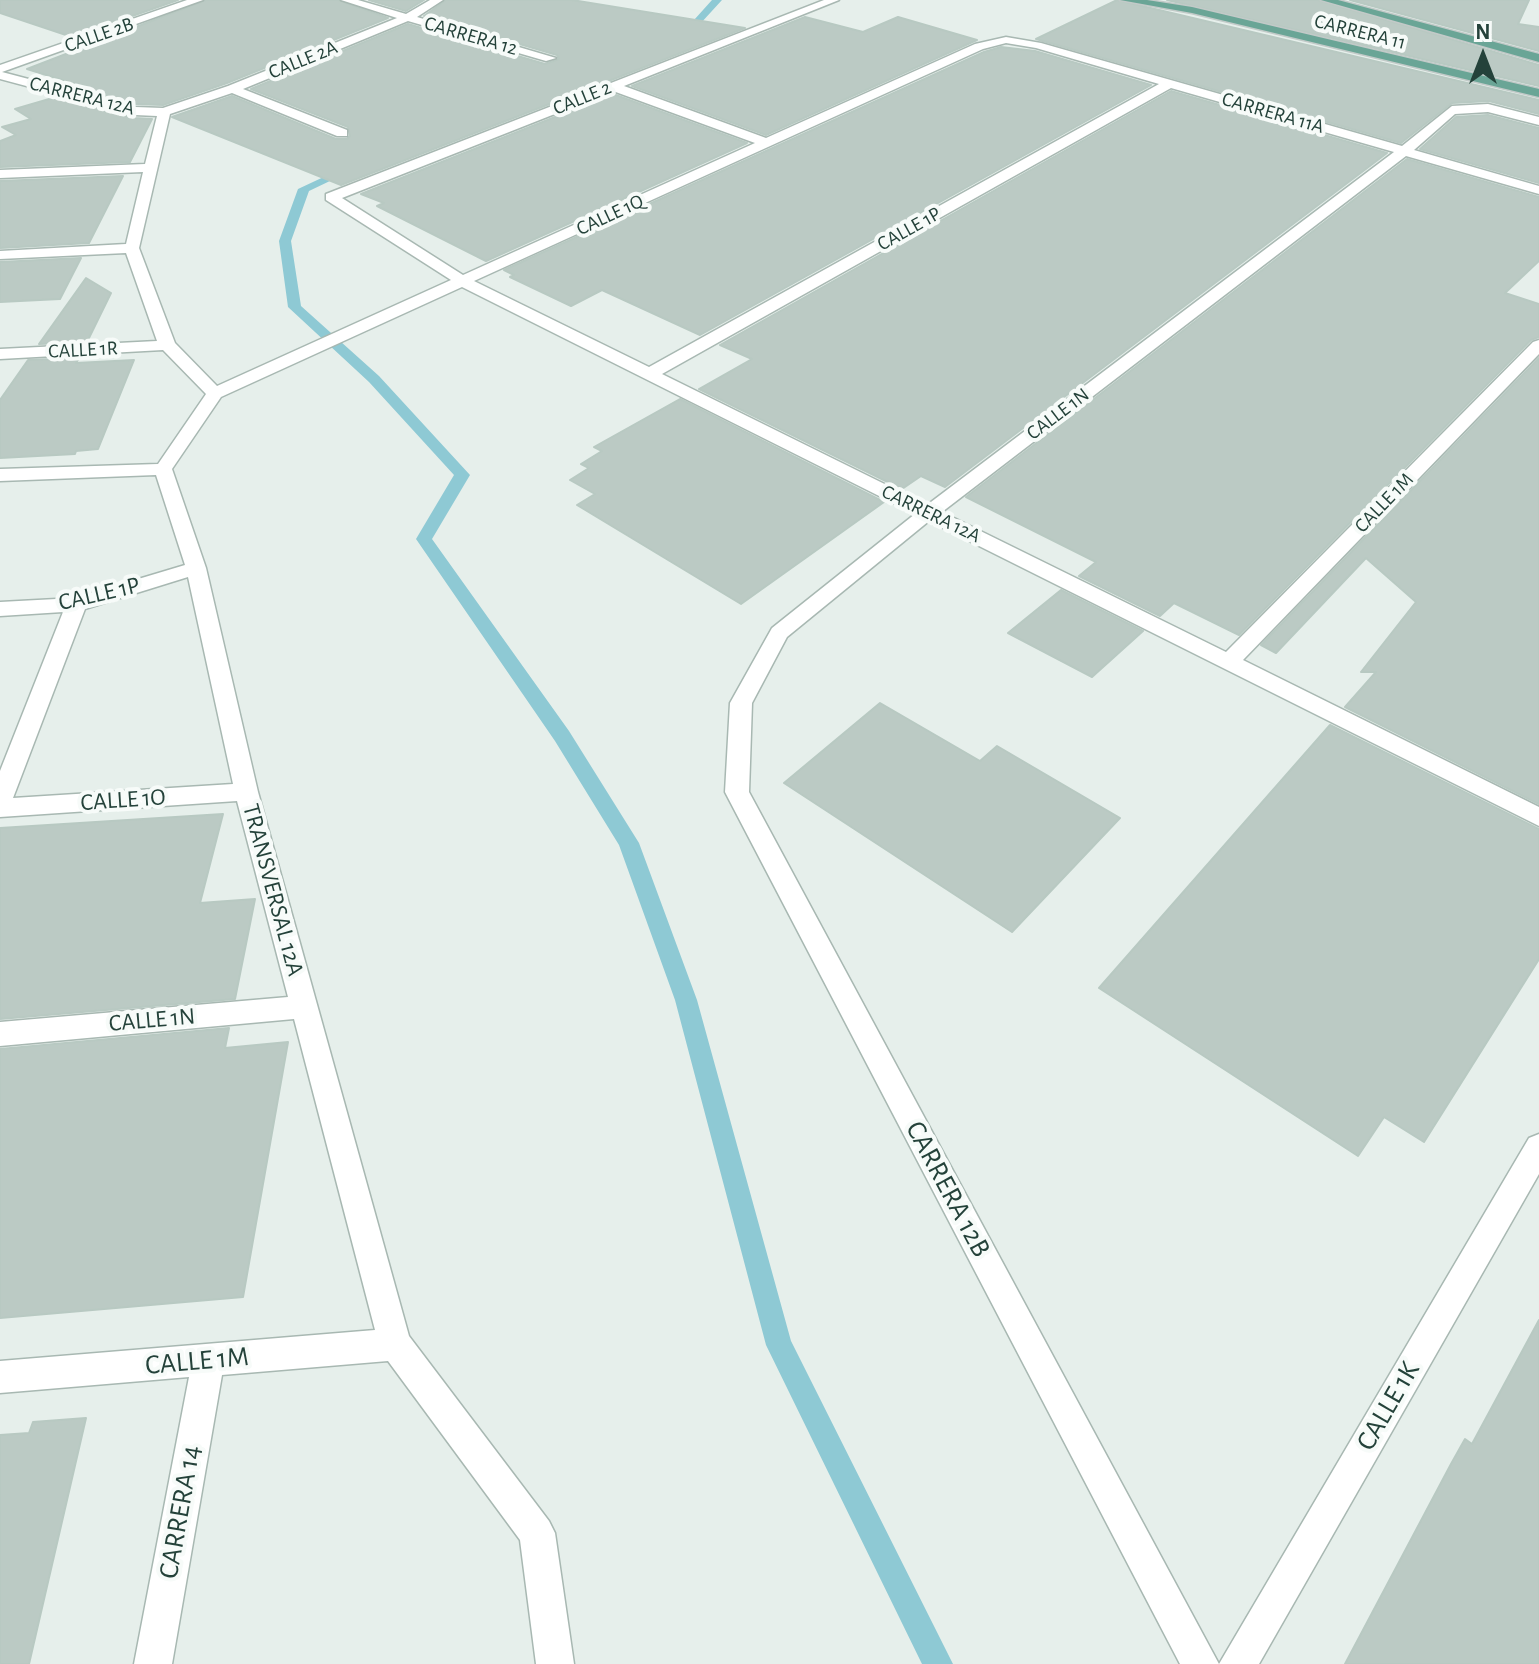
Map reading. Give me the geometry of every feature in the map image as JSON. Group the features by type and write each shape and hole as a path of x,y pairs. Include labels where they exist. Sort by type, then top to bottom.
{"main road":[{"name":"CARRERA 11","path":"1125,0 1192,10 1539,93"},
{"name":"CARRERA 11","path":"1326,0 1539,58"}],"street":[{"name":"CALLE 2B","path":"0,72 198,0"},
{"name":"CARRERA 12","path":"346,0 550,58"},
{"name":"CALLE 2A","path":"164,112 232,89 406,18 438,0"},
{"name":"CALLE 2","path":"331,197 834,0"},
{"name":"CARRERA 11A","path":"1006,40 1037,45 1539,190"},
{"name":"CALLE 1Q","path":"215,393 307,354 979,46 1006,40"},
{"name":"CARRERA 12A","path":"0,72 135,111 164,112"},
{"name":"CALLE 1P","path":"648,375 1170,83"},
{"path":"612,86 767,143"},
{"path":"232,89 342,133"},
{"name":"CALLE 1N","path":"741,703 779,633 928,513 1404,151 1452,110 1488,108 1539,121"},
{"path":"0,475 163,469 215,393 167,345 132,248 164,112"},
{"path":"0,174 151,168"},
{"name":"CARRERA 12A","path":"331,197 464,282 1539,817"},
{"path":"0,255 132,248"},
{"name":"CALLE 1R","path":"0,354 167,345"},
{"name":"CALLE 1M","path":"1230,661 1539,345"},
{"name":"TRANSVERSAL 12A","path":"163,469 196,568 246,792 395,1344 537,1533 555,1664"},
{"name":"CALLE 1P","path":"0,609 76,605 196,568"},
{"path":"0,801 76,605"},
{"name":"CARRERA 12B","path":"741,703 737,792 1200,1664"},
{"name":"CALLE 1O","path":"0,808 246,792"},
{"name":"CALLE 1N","path":"0,1034 304,1007"},
{"name":"CALLE 1K","path":"1238,1664 1539,1147"},
{"name":"CALLE 1M","path":"0,1377 395,1344"},
{"name":"CARRERA 14","path":"153,1664 208,1360"}],"building":[{"path":"0,0 178,0 72,37 0,13"},
{"path":"206,0 338,0 388,18 227,83 163,105 135,104 81,90 88,88 27,69"},
{"path":"369,0 424,0 406,11"},
{"path":"446,0 572,0 745,28 341,185 172,117 232,96 336,139 347,139 350,136 348,127 251,89 408,24 545,64 559,59 557,55 424,16"},
{"path":"1117,0 1539,100 1539,114 1489,101 1452,103 1401,143 1036,39"},
{"path":"1167,0 1318,0 1539,65 1539,86"},
{"path":"1350,0 1529,0 1518,24 1539,27 1539,51"},
{"path":"805,17 863,32 898,17 977,40 766,135 632,86"},
{"path":"1001,47 1035,51 1151,85 700,335 602,290 571,306 510,277 514,275 504,270 984,52"},
{"path":"1171,91 1387,153 945,487 921,476 902,489 699,389 752,359 720,345"},
{"path":"613,94 747,143 486,261 377,206 384,203 361,194"},
{"path":"56,97 134,118 152,119 130,162 0,167 0,141 16,135 2,127 31,119 15,109"},
{"path":"1488,115 1539,128 1539,183 1420,149 1456,117"},
{"path":"1407,159 1539,197 1539,261 1505,293 1539,304 1539,337 1531,340 1239,635 1174,603 1160,616 1079,576 1096,562 966,497"},
{"path":"123,176 89,243 0,248 0,181"},
{"path":"81,258 60,299 0,302 0,262"},
{"path":"86,278 111,293 87,342 39,344"},
{"path":"79,358 76,363 134,360 98,449 76,451 75,454 0,458 0,400 28,360"},
{"path":"1539,358 1539,804 1345,707 1376,672 1361,672 1416,602 1366,558 1276,653 1261,645"},
{"path":"680,399 884,502 741,604 577,505 595,494 570,480 589,468 581,464 602,451 594,447"},
{"path":"1061,590 1143,631 1092,677 1008,633"},
{"path":"880,703 980,761 997,746 1120,818 1012,932 784,783"},
{"path":"1330,725 1539,829 1539,959 1424,1142 1384,1117 1358,1156 1099,988"},
{"path":"223,814 200,903 255,899 235,999 0,1019 0,828"},
{"path":"229,1028 225,1048 288,1042 243,1297 0,1318 0,1049"},
{"path":"1539,1320 1539,1664 1345,1664 1465,1439 1472,1444"},
{"path":"86,1418 29,1664 0,1664 0,1435 29,1433 33,1422"}],"waterway":[{"path":"677,30 697,22 717,0"},
{"path":"349,169 304,189 285,241 295,307 374,379 462,475 424,539 562,736 629,843 686,1000 779,1345 938,1664"}]}
